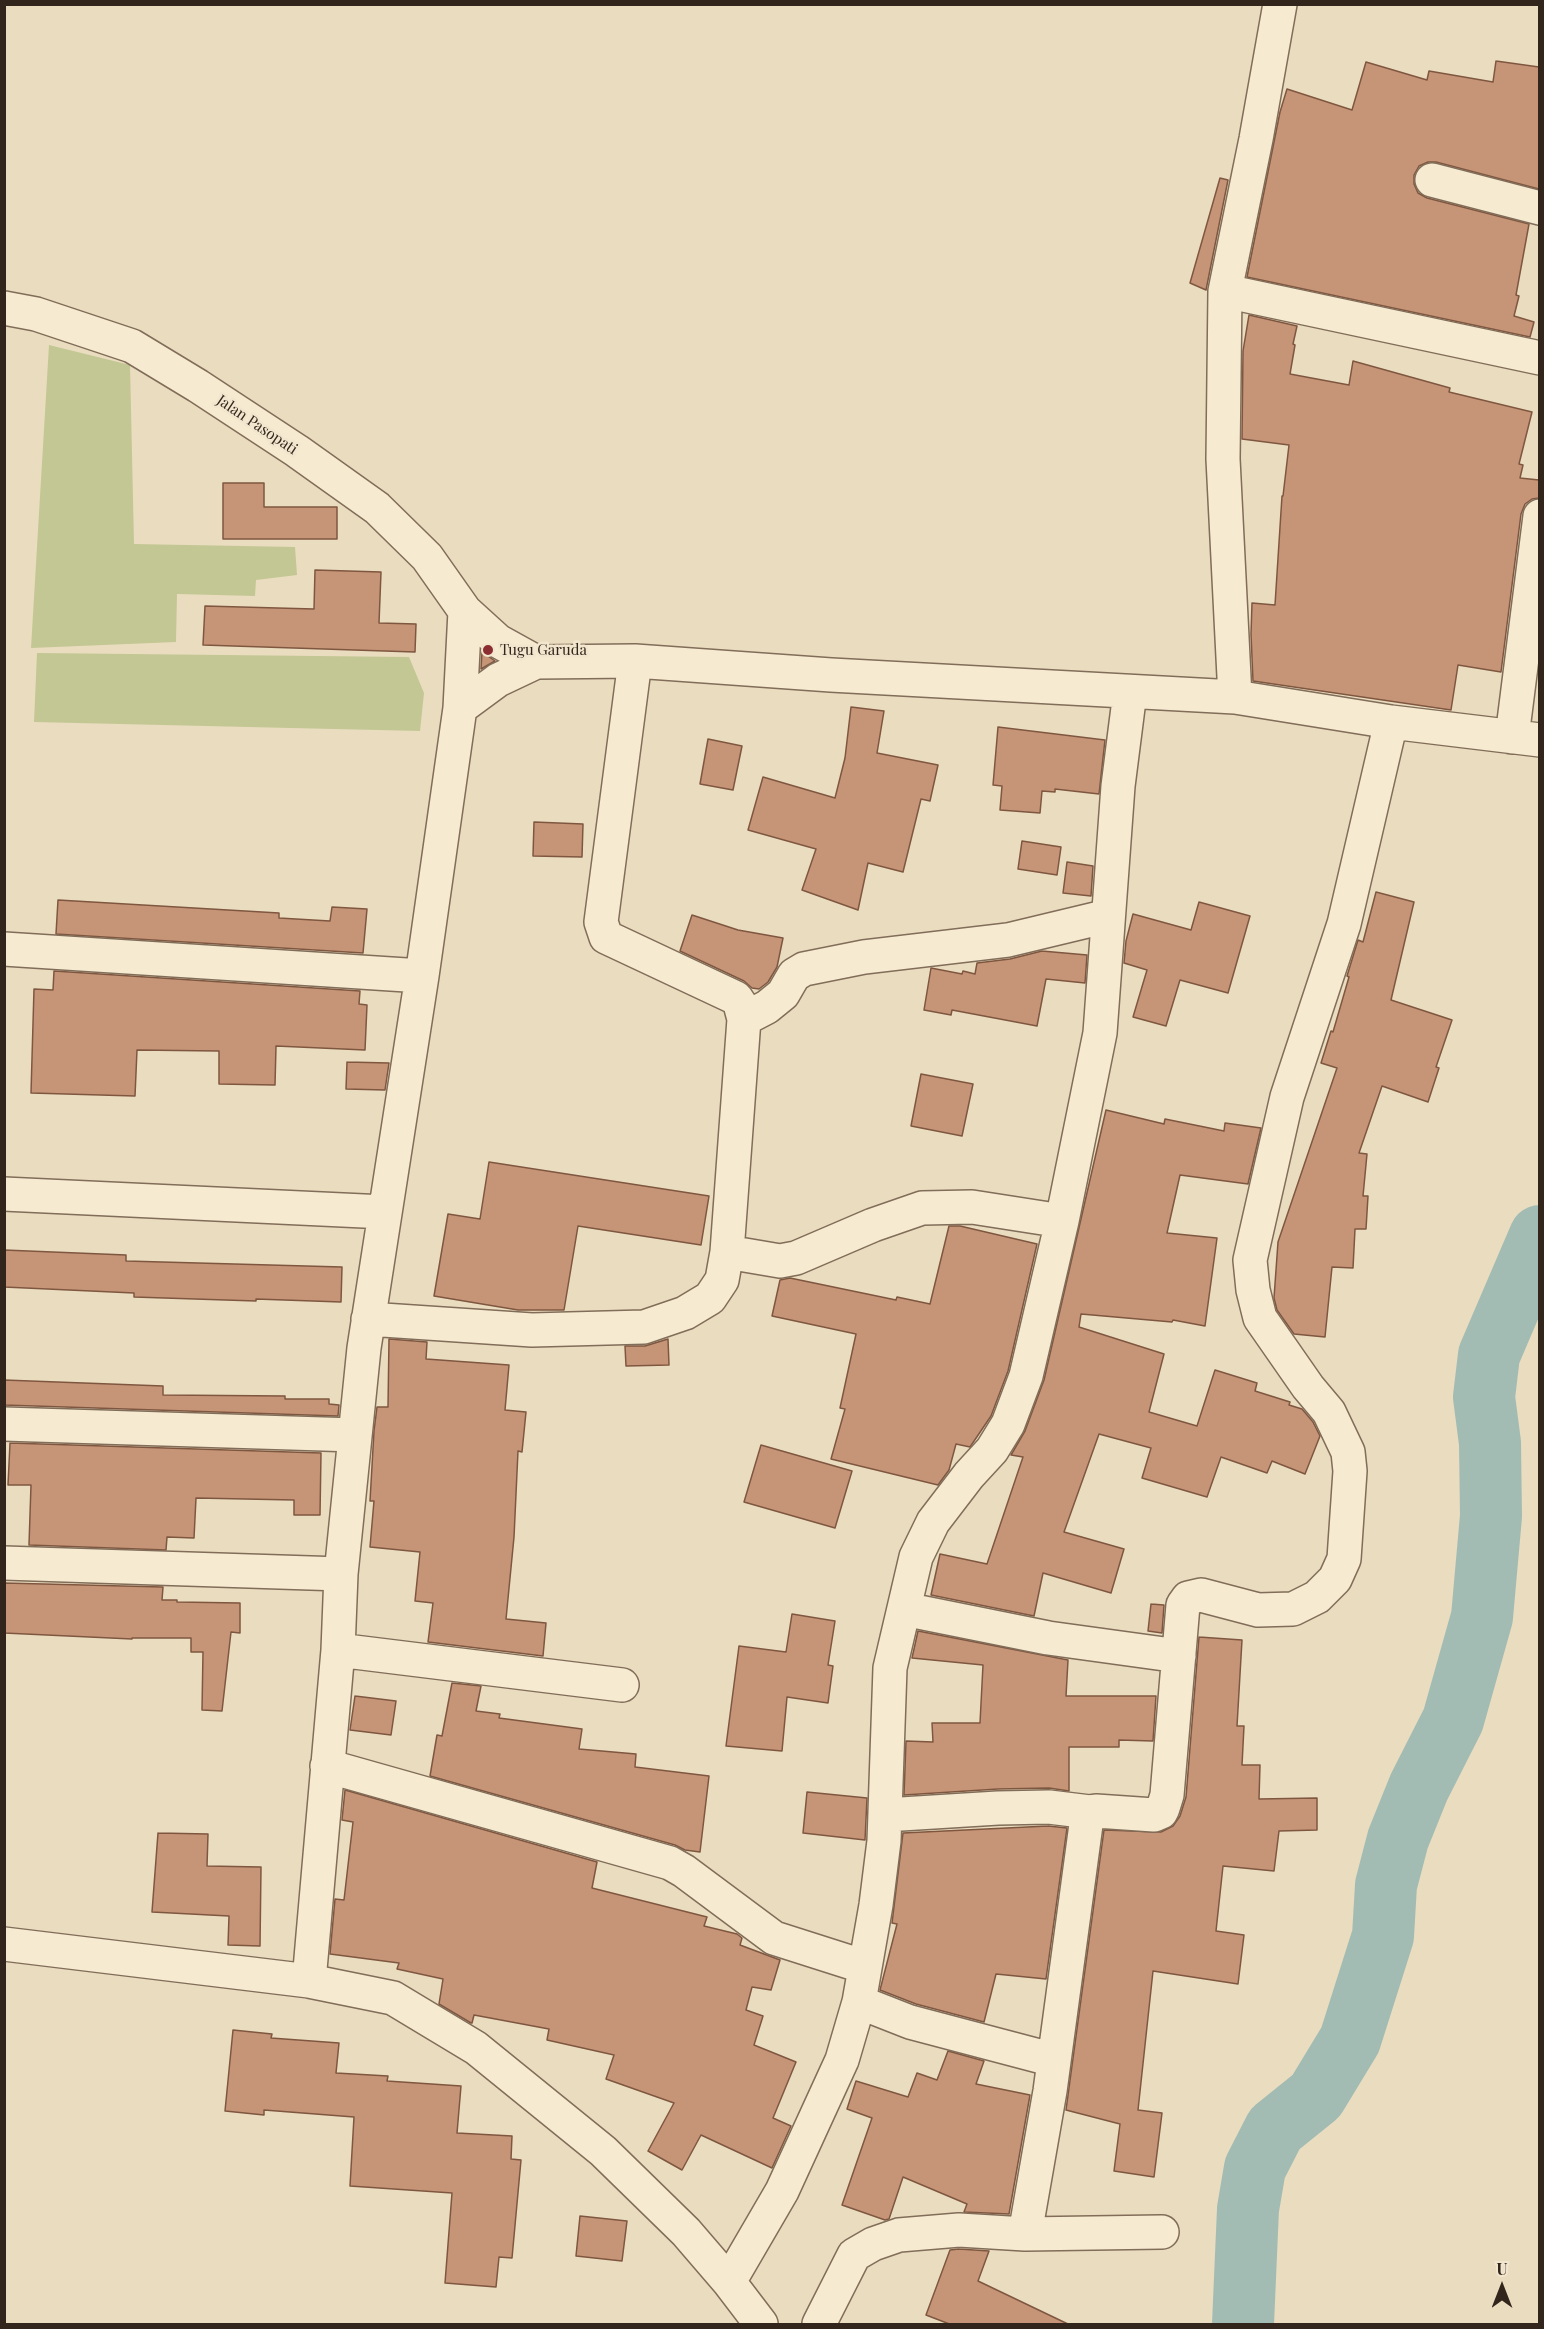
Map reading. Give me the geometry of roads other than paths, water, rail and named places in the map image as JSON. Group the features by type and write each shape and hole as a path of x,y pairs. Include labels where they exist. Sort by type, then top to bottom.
{"street":[{"path":"1235,697 1223,459 1225,291 1256,139 1280,4"},
{"path":"1432,180 1539,208"},
{"path":"1225,291 1539,358"},
{"name":"Jalan Pasopati","path":"4,308 36,314 132,346 198,386 287,445 377,508 427,557 465,611 498,641 536,662"},
{"path":"460,708 498,680 536,662 635,661 1235,697 1391,722 1526,738 1539,516"},
{"path":"309,1981 338,1650 341,1574 368,1319 422,976 460,708 465,611"},
{"path":"368,1319 532,1330 644,1327 685,1313 710,1298 722,1280 727,1252 744,1019 740,1004 736,998 606,937 601,922 635,661"},
{"path":"729,2282 782,2191 796,2161 842,2060 859,2002 876,1905 885,1815 890,1668 916,1557 933,1522 969,1475 992,1450 1008,1424 1026,1376 1062,1221 1100,1033 1118,786 1130,692"},
{"path":"885,1815 1028,1807 1154,1815 1161,1812 1167,1795 1183,1605 1188,1599 1201,1595 1258,1610 1293,1609 1317,1597 1335,1579 1344,1559 1350,1471 1348,1452 1329,1413 1260,1318 1253,1290 1250,1260 1287,1097 1344,924 1391,722"},
{"path":"744,1019 767,1007 783,994 794,975 804,969 864,957 1008,940 1108,916"},
{"path":"4,950 422,976"},
{"path":"4,1194 385,1212"},
{"path":"727,1252 771,1260 796,1258 903,1213 922,1208 972,1207 1062,1221"},
{"path":"4,1424 355,1435"},
{"path":"4,1563 341,1574"},
{"path":"904,1609 1047,1638 1179,1656"},
{"path":"338,1650 622,1685"},
{"path":"327,1766 670,1863 774,1938 865,1966"},
{"path":"1025,2234 1054,2060 1086,1823 1090,1812"},
{"path":"4,1944 309,1981 393,1998 476,2048 603,2151 686,2232 729,2282 761,2325"},
{"path":"859,2002 910,2022 1054,2060"},
{"path":"819,2325 854,2255 873,2244 899,2235 959,2230 1025,2234 1162,2232"}],"waterway":[{"path":"1243,2324 1248,2209 1255,2168 1275,2129 1316,2096 1350,2040 1383,1936 1386,1885 1398,1839 1419,1787 1453,1720 1482,1617 1491,1516 1490,1443 1484,1397 1489,1355 1540,1236"}],"place":[{"name":"Tugu Garuda","path":"488,650"}]}
